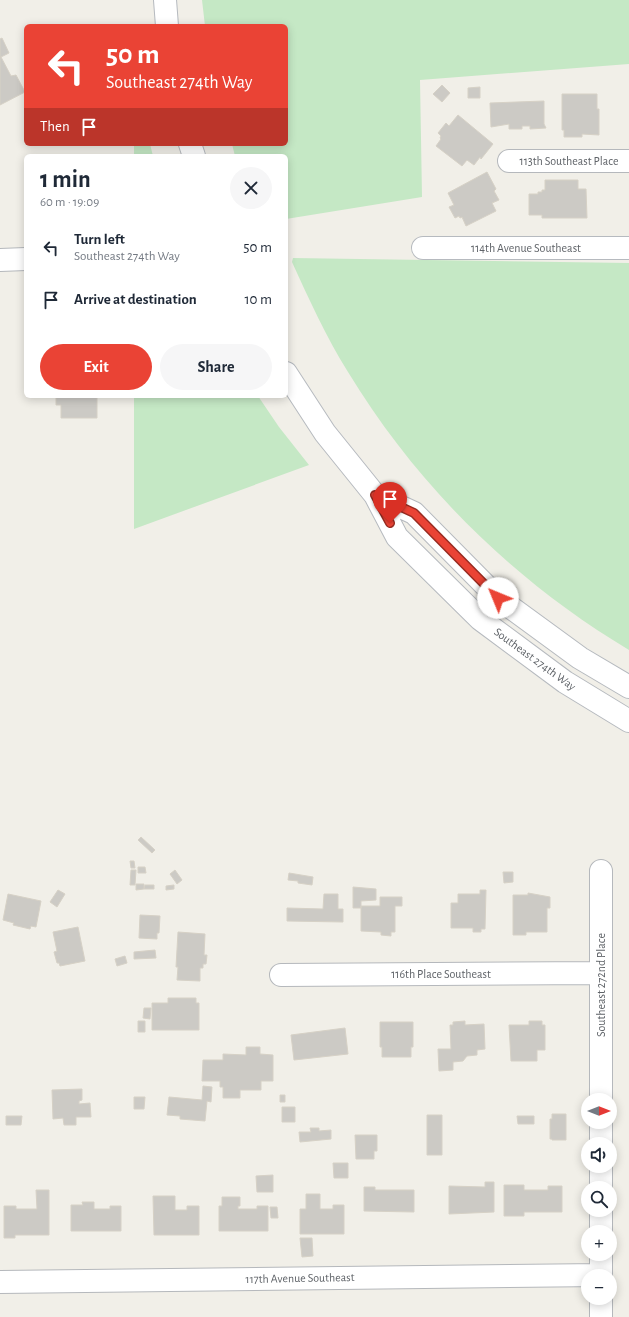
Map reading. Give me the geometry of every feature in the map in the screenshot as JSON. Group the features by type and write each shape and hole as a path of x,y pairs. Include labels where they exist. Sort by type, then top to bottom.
{"street":[{"path":"165,0 167,24"},
{"name":"113th Southeast Place","path":"509,161 629,161"},
{"name":"114th Avenue Southeast","path":"422,248 629,248"},
{"path":"0,260 24,259"},
{"name":"Southeast 274th Way","path":"288,375 325,433 375,495 397,537 480,620 565,682 629,721"},
{"name":"Southeast 274th Way","path":"375,495 414,513 498,598 580,658 629,687"},
{"name":"Southeast 272nd Place","path":"601,871 601,1093"},
{"name":"116th Place Southeast","path":"281,976 601,973"},
{"name":"117th Avenue Southeast","path":"0,1282 581,1276"},
{"path":"601,1305 601,1317"}],"green space":[{"path":"202,0 629,0 629,64 420,80 422,197 288,219 288,154 234,154 232,146 288,146 288,24 205,24"},
{"path":"134,146 150,146 152,154 134,154"},
{"path":"293,258 629,263 629,650 546,594 508,562 437,492 405,454 375,414 348,372 311,304 292,262"},
{"path":"134,398 259,398 279,427 309,465 134,529"}],"building":[{"path":"2,38 9,53 1,57 11,76 16,75 24,93 0,105 0,39"},
{"path":"442,85 450,93 442,102 433,94"},
{"path":"480,87 480,98 468,98 468,88"},
{"path":"562,94 597,94 597,109 599,109 599,135 582,134 582,137 564,137 564,130 562,130"},
{"path":"544,101 544,124 546,128 530,129 530,126 522,126 522,129 509,129 509,124 491,127 490,103"},
{"path":"458,115 493,144 474,165 467,160 462,166 436,146 441,139 441,136 438,133 446,123 449,126"},
{"path":"487,172 496,189 494,191 499,200 492,203 496,211 466,226 462,217 460,218 459,216 455,218 449,207 454,205 448,193"},
{"path":"545,180 578,180 578,189 586,189 587,218 542,218 542,215 529,215 529,194 538,194 538,192 545,190"},
{"path":"56,398 97,398 97,418 61,418 61,405 56,405"},
{"path":"141,837 155,850 152,853 138,840"},
{"path":"130,861 134,861 135,868 131,868"},
{"path":"138,867 145,867 146,873 138,873"},
{"path":"131,870 136,870 135,885 130,885"},
{"path":"175,870 182,880 177,884 170,874"},
{"path":"503,872 513,872 513,882 504,883"},
{"path":"289,873 313,877 312,885 288,880"},
{"path":"136,884 144,884 144,889 136,890"},
{"path":"145,885 154,885 154,889 144,889"},
{"path":"174,885 174,889 166,890 166,886"},
{"path":"353,887 376,889 376,900 361,901 361,908 353,908"},
{"path":"58,890 65,894 57,907 50,902"},
{"path":"480,890 486,890 485,929 481,929 481,932 473,932 473,928 451,928 451,903 458,903 458,894 480,894"},
{"path":"528,893 550,897 550,908 547,908 547,932 526,932 526,935 513,935 513,895 528,895"},
{"path":"8,894 41,901 36,927 31,926 30,929 13,925 14,923 3,920"},
{"path":"324,894 338,894 338,909 343,909 343,922 287,921 287,908 323,909"},
{"path":"380,897 402,897 402,906 395,906 395,932 391,932 391,936 381,935 381,932 361,931 361,906 380,906"},
{"path":"140,915 160,916 159,933 157,933 157,939 139,938"},
{"path":"78,927 85,961 60,966 59,963 57,963 54,952 57,951 53,932"},
{"path":"178,932 205,934 204,955 207,955 206,964 203,964 203,968 200,968 200,981 177,980 178,967 176,967"},
{"path":"155,950 156,958 134,959 134,952"},
{"path":"125,956 127,963 117,966 115,959"},
{"path":"168,998 196,998 196,1003 199,1003 199,1030 152,1030 152,1003 168,1003"},
{"path":"144,1008 151,1008 150,1019 143,1018"},
{"path":"138,1021 145,1021 145,1032 138,1032"},
{"path":"465,1021 465,1025 484,1024 485,1049 477,1050 477,1055 467,1056 463,1061 453,1062 453,1070 439,1071 438,1049 451,1049 450,1025 453,1025 453,1022"},
{"path":"529,1021 542,1021 542,1025 545,1025 545,1050 537,1050 537,1061 511,1061 509,1025 529,1025"},
{"path":"380,1022 413,1022 413,1047 411,1047 411,1057 382,1057 382,1047 380,1047"},
{"path":"345,1028 348,1054 294,1060 291,1035"},
{"path":"246,1047 260,1047 260,1054 273,1055 273,1081 261,1081 261,1090 240,1090 240,1098 223,1098 223,1087 220,1087 220,1081 202,1081 203,1060 223,1060 223,1054 246,1055"},
{"path":"203,1086 212,1087 211,1102 207,1101 205,1121 180,1119 180,1116 167,1115 169,1097 202,1100"},
{"path":"82,1089 82,1100 79,1101 79,1104 90,1103 91,1117 76,1117 76,1125 64,1125 63,1118 53,1119 52,1090"},
{"path":"280,1095 285,1095 285,1102 280,1102"},
{"path":"134,1097 145,1097 144,1109 134,1109"},
{"path":"282,1107 295,1107 295,1122 282,1122"},
{"path":"552,1114 566,1114 566,1140 550,1139 550,1119 552,1119"},
{"path":"427,1115 442,1115 442,1155 427,1155"},
{"path":"6,1116 22,1116 21,1125 6,1125"},
{"path":"517,1116 534,1116 534,1124 518,1124"},
{"path":"310,1128 319,1128 319,1131 331,1130 331,1139 300,1142 299,1132 311,1132"},
{"path":"355,1135 377,1135 377,1151 374,1151 374,1159 356,1159"},
{"path":"333,1163 348,1163 348,1178 334,1178"},
{"path":"273,1175 273,1192 257,1192 256,1176"},
{"path":"485,1182 494,1182 494,1212 449,1214 449,1186 485,1187"},
{"path":"504,1185 524,1185 524,1190 548,1190 548,1186 562,1186 562,1212 524,1212 524,1216 504,1216"},
{"path":"364,1187 375,1187 375,1190 414,1190 414,1212 364,1211"},
{"path":"36,1190 49,1190 49,1235 15,1235 15,1238 4,1238 4,1206 16,1206 16,1209 37,1209"},
{"path":"306,1194 320,1194 320,1209 333,1209 333,1205 344,1205 344,1234 300,1234 300,1209 306,1209"},
{"path":"153,1196 175,1196 175,1210 187,1210 187,1206 199,1206 199,1235 154,1235"},
{"path":"222,1197 240,1197 240,1206 238,1206 238,1209 257,1209 257,1206 268,1206 268,1231 219,1231 219,1206 222,1206"},
{"path":"82,1202 94,1202 94,1209 110,1209 110,1206 121,1206 121,1231 71,1231 71,1205 83,1205"},
{"path":"270,1207 277,1207 278,1218 271,1218"},
{"path":"300,1238 312,1238 313,1256 302,1257"}],"route":[{"path":"390,523 375,495 414,513 498,598"}]}
